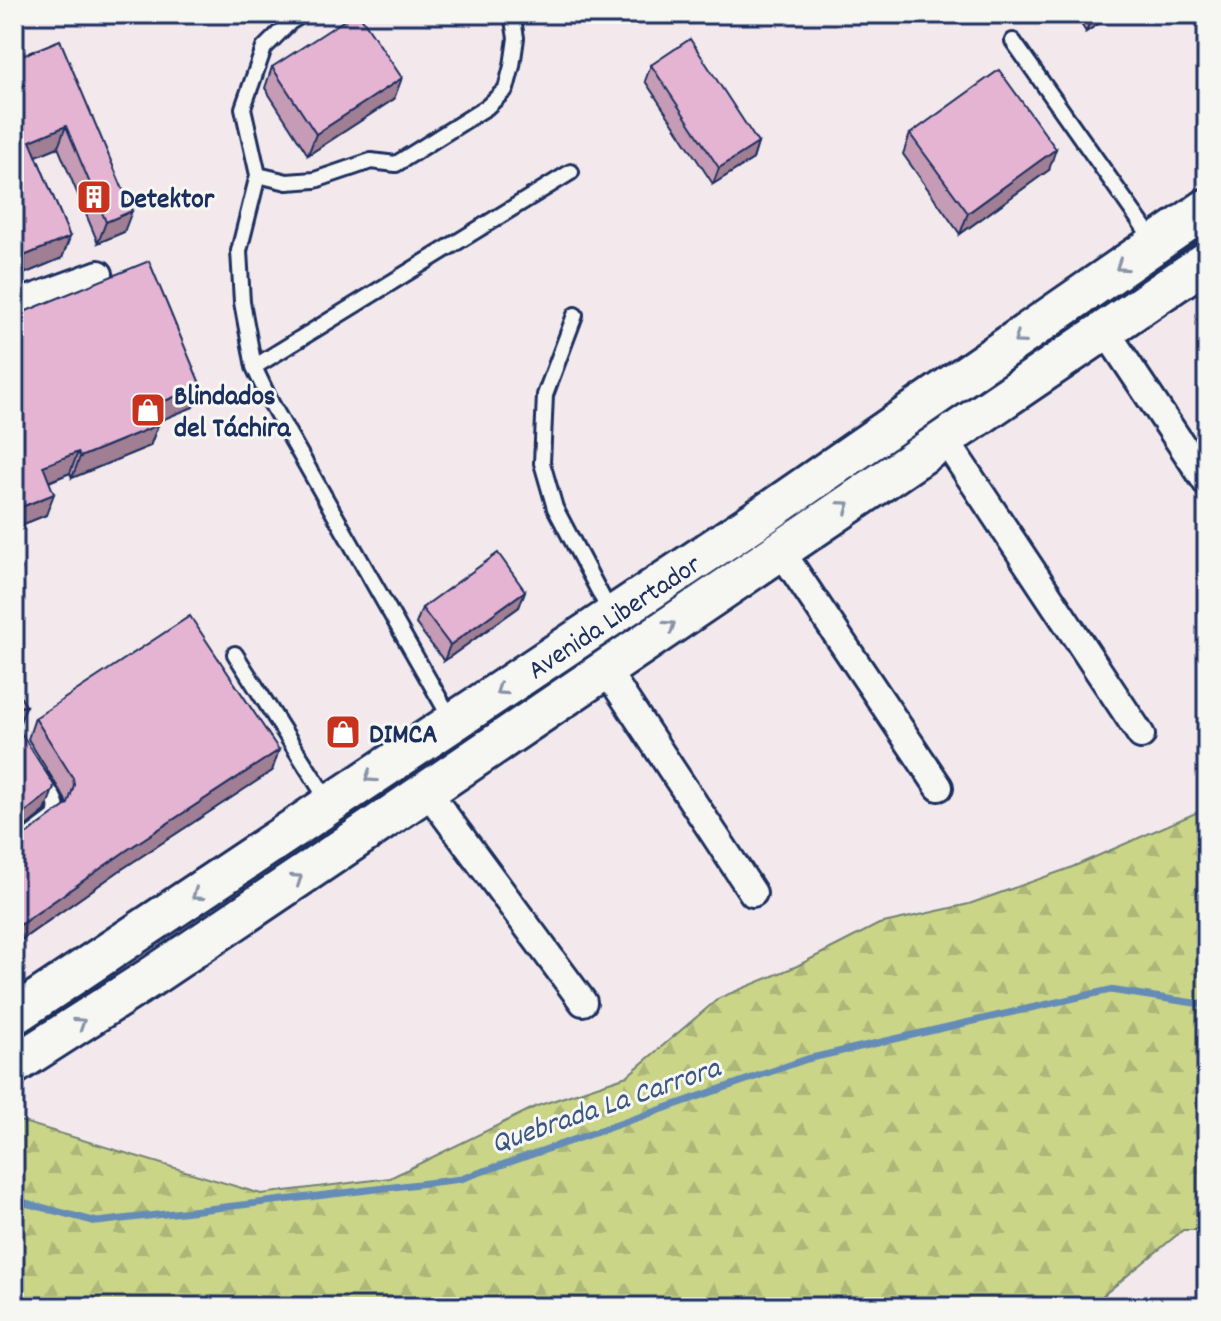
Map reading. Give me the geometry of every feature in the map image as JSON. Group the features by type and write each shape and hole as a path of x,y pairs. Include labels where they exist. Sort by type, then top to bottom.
{"main road":[{"name":"Avenida Libertador","path":"14,1015 921,409 1207,208"},
{"name":"Avenida Libertador","path":"14,1065 151,977 427,791 1207,261"}],"street":[{"path":"14,305 99,274"},
{"path":"1105,330 1207,483"},
{"path":"944,438 1141,735"},
{"path":"781,551 939,787"},
{"path":"606,670 753,893"},
{"path":"427,791 583,1002"}],"lane":[{"path":"303,14 290,22 264,48 243,108 258,175 239,251 242,302 254,367 271,403 453,722"},
{"path":"258,175 287,182 315,180 371,161 396,164 487,107 506,89 516,38 512,14"},
{"path":"1013,41 1155,243"},
{"path":"254,367 571,172"},
{"path":"575,315 545,395 542,463 555,508 613,616"},
{"path":"235,654 331,804"},
{"path":"14,847 57,812 57,804 33,767"}],"green space":[{"path":"1207,808 1207,1230 1183,1230 1089,1307 14,1307 14,1125 20,1121 261,1194 390,1178 537,1106 627,1076 719,998 797,966 879,924 969,904 1070,868"}],"building":[{"path":"354,14 359,14 402,78 316,134 272,67"},
{"path":"690,39 758,143 719,168 651,65"},
{"name":"Detektor","path":"60,40 132,211 106,222 66,126 30,141 70,237 14,260 14,59"},
{"path":"999,70 1056,149 968,213 910,134"},
{"path":"149,261 201,386 150,407 158,425 80,457 78,452 43,466 54,494 14,510 14,316"},
{"path":"14,552 21,569 14,572"},
{"path":"498,553 525,591 450,645 422,608"},
{"path":"190,616 279,750 14,929 14,833 24,836 68,804 74,785 73,778 35,718"},
{"path":"14,687 26,706 14,710"},
{"path":"14,722 54,785 53,790 14,821"}],"waterway":[{"name":"Quebrada La Carrora","path":"14,1200 97,1222 461,1179 807,1059 1110,990 1207,1005"}],"place":[{"name":"Detektor","path":"94,197"},
{"name":"Blindados del Táchira","path":"148,410"},
{"name":"DIMCA","path":"343,732"}]}
